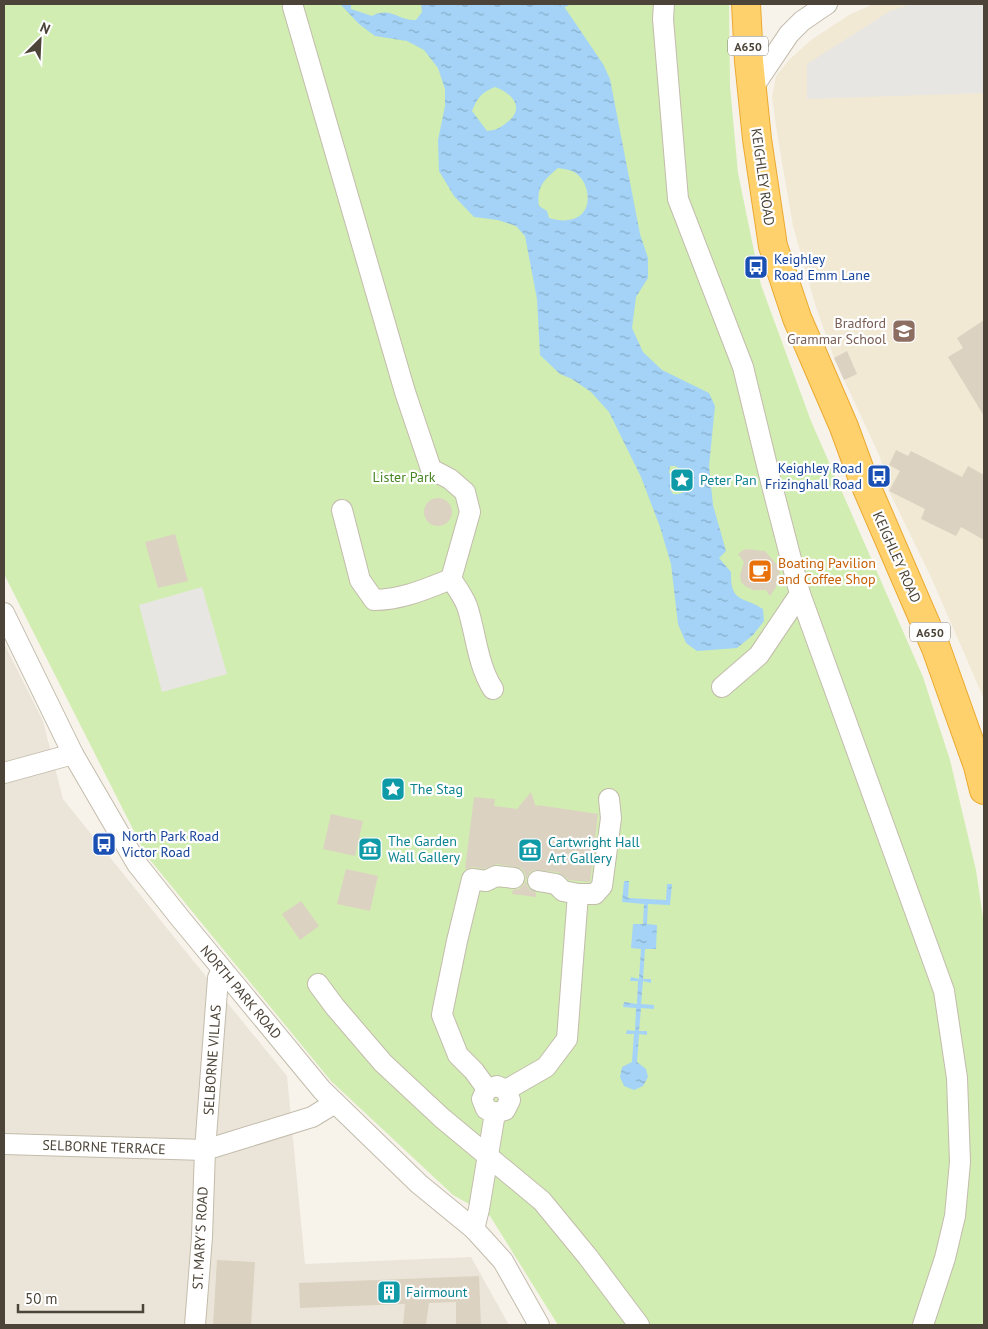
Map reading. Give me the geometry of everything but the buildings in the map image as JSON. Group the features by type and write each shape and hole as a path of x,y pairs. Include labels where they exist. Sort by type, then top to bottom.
{"highway":[{"name":"KEIGHLEY ROAD","path":"746,4 748,61 757,139 773,246 794,309 844,427 863,479 936,648 978,766 984,790"}],"street":[{"path":"664,4 663,19 678,198 743,367 800,594 944,991 958,1078 960,1162 955,1216 934,1295 923,1325"},
{"path":"752,89 788,34 802,21 827,4"},
{"path":"294,7 402,382 430,469 450,479 465,492 470,512 451,579"},
{"path":"342,510 360,580 374,600 390,600 418,592 451,579"},
{"path":"451,579 467,606 481,661 487,680 493,689"},
{"path":"722,688 759,655 800,594"},
{"name":"NORTH PARK ROAD","path":"4,613 73,754 137,864 222,970 334,1103 419,1184 474,1229 503,1261 539,1325"},
{"path":"4,773 73,754"},
{"path":"538,881 556,884 563,891 578,894 594,894 602,886 611,818 609,798"},
{"path":"474,1229 489,1156 495,1113 501,1113 509,1106 509,1095 497,1090 458,1055 442,1015 472,879 486,880 496,876 514,878"},
{"path":"497,1090 546,1067 568,1039 578,894"},
{"name":"SELBORNE VILLAS","path":"205,1150 218,978 222,970"},
{"path":"318,984 383,1063 442,1118 542,1201 588,1257 639,1325"},
{"name":"SELBORNE TERRACE","path":"4,1144 205,1150 312,1117 334,1103"},
{"name":"ST. MARY'S ROAD","path":"195,1325 202,1237 205,1150"}],"shaded area":[{"name":"Bradford Grammar School","path":"873,4 984,4 984,699 931,577 889,491 880,457 834,358 815,304 793,226 777,133 772,97 776,76 790,59 811,40 849,15"},
{"path":"912,4 984,4 984,93 807,99 807,64 890,11"},
{"path":"202,587 227,674 162,692 139,605"},
{"path":"4,643 43,721 63,799 287,1076 305,1264 471,1257 509,1325 4,1325"}],"green space":[{"name":"Lister Park","path":"4,4 729,4 730,86 738,173 761,285 811,421 923,677 950,760 976,870 984,924 984,1325 558,1325 490,1216 453,1195 331,1081 146,855 4,574"}],"water":[{"path":"340,4 351,4 351,9 372,16 379,13 390,13 410,20 416,20 422,12 421,4 560,4 563,5 603,64 610,79 640,234 648,258 648,278 636,297 632,328 643,352 662,370 709,393 715,406 709,466 713,505 726,551 719,558 731,572 731,582 735,594 763,609 764,621 753,635 737,648 697,651 686,643 678,624 671,564 660,527 641,477 609,412 591,392 572,379 560,374 540,355 537,299 525,236 516,226 498,220 474,217 454,196 439,171 438,140 445,106 445,89 438,68 424,50 407,41 375,36 359,24","holes":["495,87 508,94 515,103 516,108 515,113 505,124 497,129 487,131 472,111 481,96","558,168 577,174 584,182 587,191 588,200 583,213 572,219 557,220 549,218 547,211 539,206 538,199 540,189 545,180","670,466 675,466 687,472 690,484 685,491 673,494 670,489 674,483 674,477 669,473"]},
{"path":"624,881 629,881 628,898 666,900 667,884 672,884 670,905 648,904 647,924 657,925 656,949 645,949 643,979 651,979 651,983 643,981 641,1004 654,1005 654,1009 641,1008 639,1031 647,1031 647,1035 639,1034 637,1062 646,1069 648,1077 643,1086 634,1090 624,1086 620,1077 622,1067 632,1062 634,1034 626,1034 627,1030 635,1031 636,1008 623,1007 624,1002 637,1004 638,981 630,981 631,977 639,979 641,949 631,948 633,924 643,924 644,904 622,902"}],"place":[{"name":"Keighley Road Emm Lane","path":"756,267"},
{"name":"Bradford Grammar School","path":"904,331"},
{"name":"Keighley Road Frizinghall Road","path":"879,476"},
{"name":"Peter Pan","path":"682,480"},
{"name":"Boating Pavilion and Coffee Shop","path":"760,571"},
{"name":"The Stag","path":"393,789"},
{"name":"North Park Road Victor Road","path":"104,844"},
{"name":"The Garden Wall Gallery","path":"370,849"},
{"name":"Cartwright Hall Art Gallery","path":"530,850"},
{"name":"Fairmount","path":"389,1292"}]}
